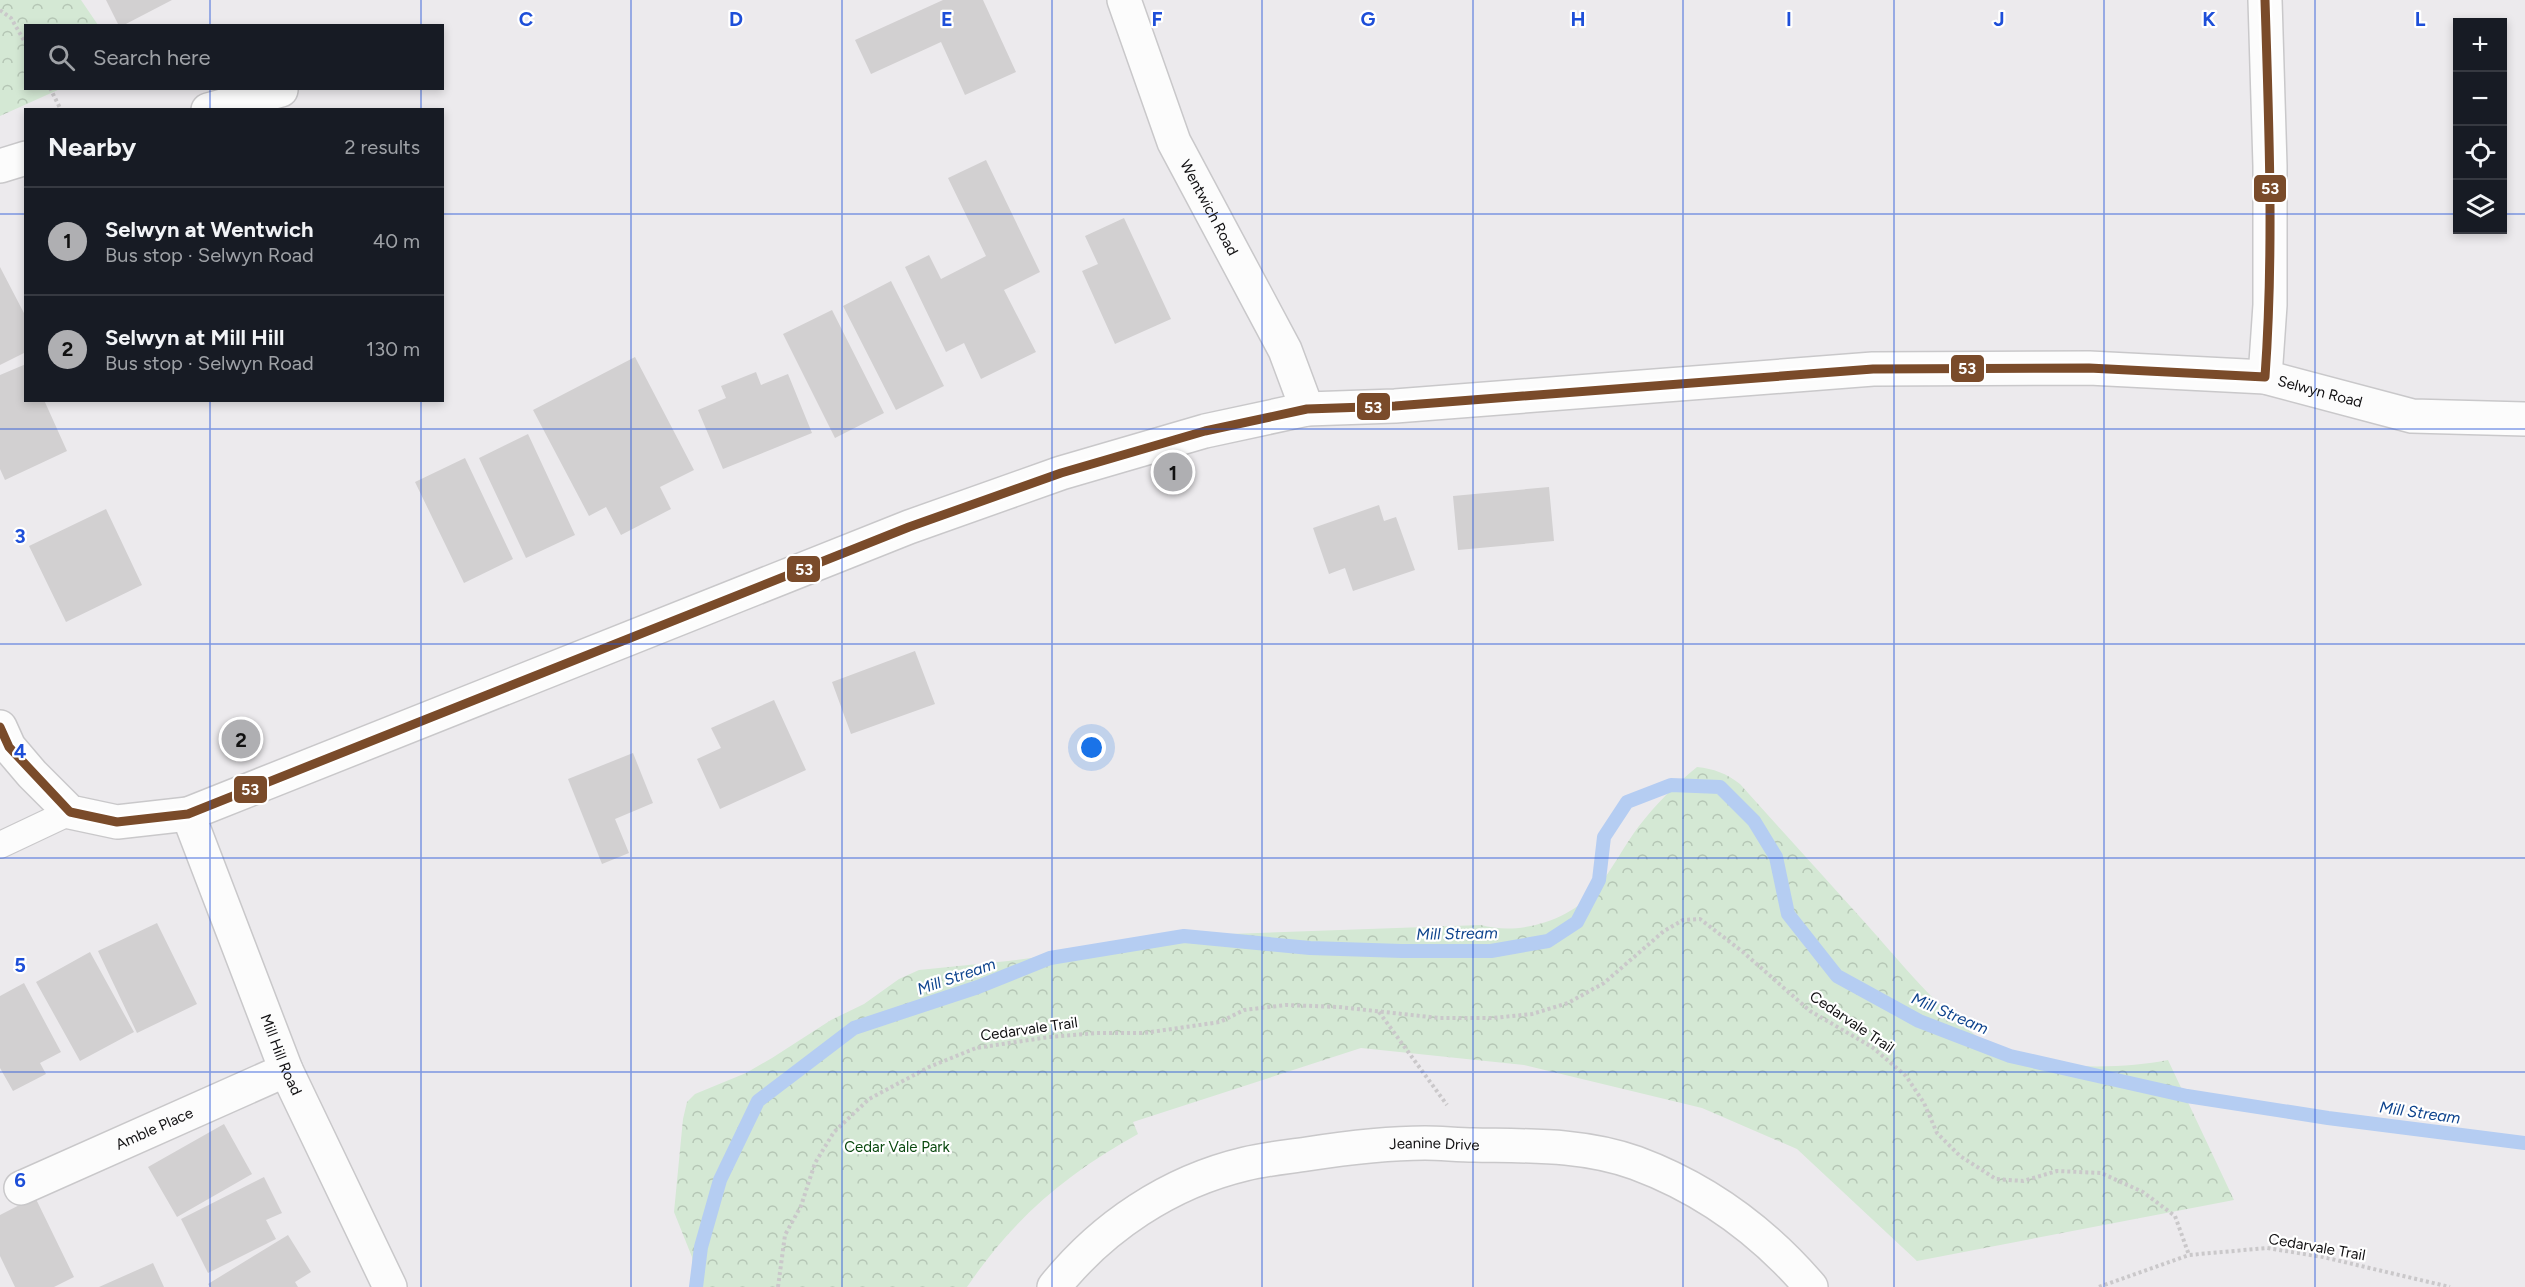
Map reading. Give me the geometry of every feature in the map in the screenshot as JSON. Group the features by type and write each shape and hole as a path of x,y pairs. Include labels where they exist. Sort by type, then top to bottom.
{"street":[{"name":"Wentwich Road","path":"1124,0 1174,142 1285,350 1308,409"},
{"path":"2265,0 2270,166 2270,305 2265,377"},
{"path":"215,108 281,90"},
{"path":"0,166 24,159"},
{"name":"Selwyn Road","path":"70,812 117,822 188,814 920,524 1061,473 1205,431 1308,409 1407,406 1873,369 2089,368 2265,377 2412,416 2525,419"},
{"path":"0,727 9,747 70,812"},
{"name":"Mill Hill Road","path":"188,814 286,1070 390,1287"},
{"name":"Amble Place","path":"21,1188 286,1070"},
{"name":"Jeanine Drive","path":"1054,1287 1069,1269 1121,1221 1186,1184 1244,1164 1363,1145 1426,1143 1571,1147 1634,1163 1686,1184 1737,1216 1788,1261 1811,1287"}],"lane":[{"path":"0,845 70,812"}],"path":[{"path":"0,10 11,18 24,41"},
{"path":"51,90 60,108"},
{"name":"Cedarvale Trail","path":"778,1287 785,1236 801,1206 815,1163 834,1132 869,1100 929,1067 976,1048 1095,1033 1144,1034 1220,1022 1244,1010 1286,1005 1339,1007 1439,1018 1493,1018 1532,1014 1577,998 1604,982 1664,931 1683,920 1700,920 1743,952 1810,1011 1872,1047 1906,1076 1924,1103 1937,1133 1960,1156 1996,1179 2023,1181 2057,1171 2101,1173 2143,1192 2175,1216 2189,1255 2267,1248 2323,1257 2450,1287"},
{"path":"1379,1011 1413,1061 1447,1103 1456,1145"},
{"path":"2099,1287 2189,1255"}],"green space":[{"path":"0,0 81,0 97,24 24,24 24,90 58,90 0,116"},
{"name":"Cedar Vale Park","path":"1697,767 1720,772 1740,784 1934,999 1952,1016 1991,1045 2027,1059 2067,1065 2110,1066 2168,1060 2234,1200 1917,1261 1797,1149 1702,1108 1524,1065 1361,1048 1133,1122 1138,1134 1088,1165 1043,1200 1003,1240 967,1287 695,1287 692,1257 674,1212 683,1119 687,1102 695,1094 746,1073 772,1058 831,1020 864,1004 899,979 919,970 1143,943 1192,932 1201,935 1481,925 1496,928 1528,927 1560,916 1587,899 1598,887 1645,818"}],"building":[{"path":"106,0 172,0 126,24 118,24"},
{"path":"943,0 983,0 1016,72 965,95 941,42 871,74 855,40"},
{"path":"986,160 1040,272 1004,290 1036,352 981,379 964,343 946,352 905,267 929,255 941,279 986,256 948,178"},
{"path":"1124,218 1171,319 1115,344 1082,271 1098,264 1085,236"},
{"path":"0,267 24,313 24,353 0,365"},
{"path":"891,281 944,386 896,410 843,306"},
{"path":"832,310 884,413 835,438 783,334"},
{"path":"635,357 694,470 660,487 671,509 621,535 606,507 589,516 533,410"},
{"path":"24,365 24,402 45,402 67,451 5,480 0,469 0,375"},
{"path":"756,372 761,385 788,374 812,433 723,469 698,410 726,398 721,386"},
{"path":"528,434 575,535 526,558 479,458"},
{"path":"465,458 513,559 464,583 415,482"},
{"path":"1549,487 1554,541 1458,550 1453,496"},
{"path":"1379,505 1384,521 1396,517 1415,570 1353,591 1345,568 1329,574 1313,528"},
{"path":"106,509 142,585 66,622 29,546"},
{"path":"915,651 935,704 851,734 832,682"},
{"path":"774,700 806,770 720,809 697,759 721,748 711,728"},
{"path":"633,753 653,803 615,819 629,853 602,864 568,779"},
{"path":"157,923 197,1004 137,1033 98,951"},
{"path":"90,952 134,1032 80,1061 36,982"},
{"path":"24,983 61,1052 40,1063 46,1074 13,1091 0,1068 0,996"},
{"path":"224,1124 252,1174 177,1217 148,1167"},
{"path":"264,1177 282,1213 266,1220 276,1239 208,1273 181,1219"},
{"path":"35,1197 74,1277 54,1287 15,1287 0,1256 0,1215"},
{"path":"288,1235 311,1272 295,1282 298,1287 210,1287 208,1284"},
{"path":"153,1263 164,1287 99,1287"}],"waterway":[{"name":"Mill Stream","path":"696,1287 701,1247 720,1180 758,1101 854,1028 978,987 1050,958 1184,936 1310,948 1402,951 1491,951 1548,941 1577,922 1599,880 1604,837 1627,802 1671,785 1720,787 1754,821 1776,857 1788,914 1837,976 1919,1021 2010,1056 2187,1096 2328,1118 2525,1143"}],"transit line":[{"name":"53","path":"2265,0 2270,236 2265,377"},
{"name":"53","path":"0,727 9,747 70,812 117,822 188,814 909,527 1061,473 1205,431 1307,409 1395,406 1873,369 2089,368 2265,377"}],"place":[{"name":"Selwyn at Wentwich","path":"1173,472"},
{"name":"Selwyn at Mill Hill","path":"241,739"}]}
